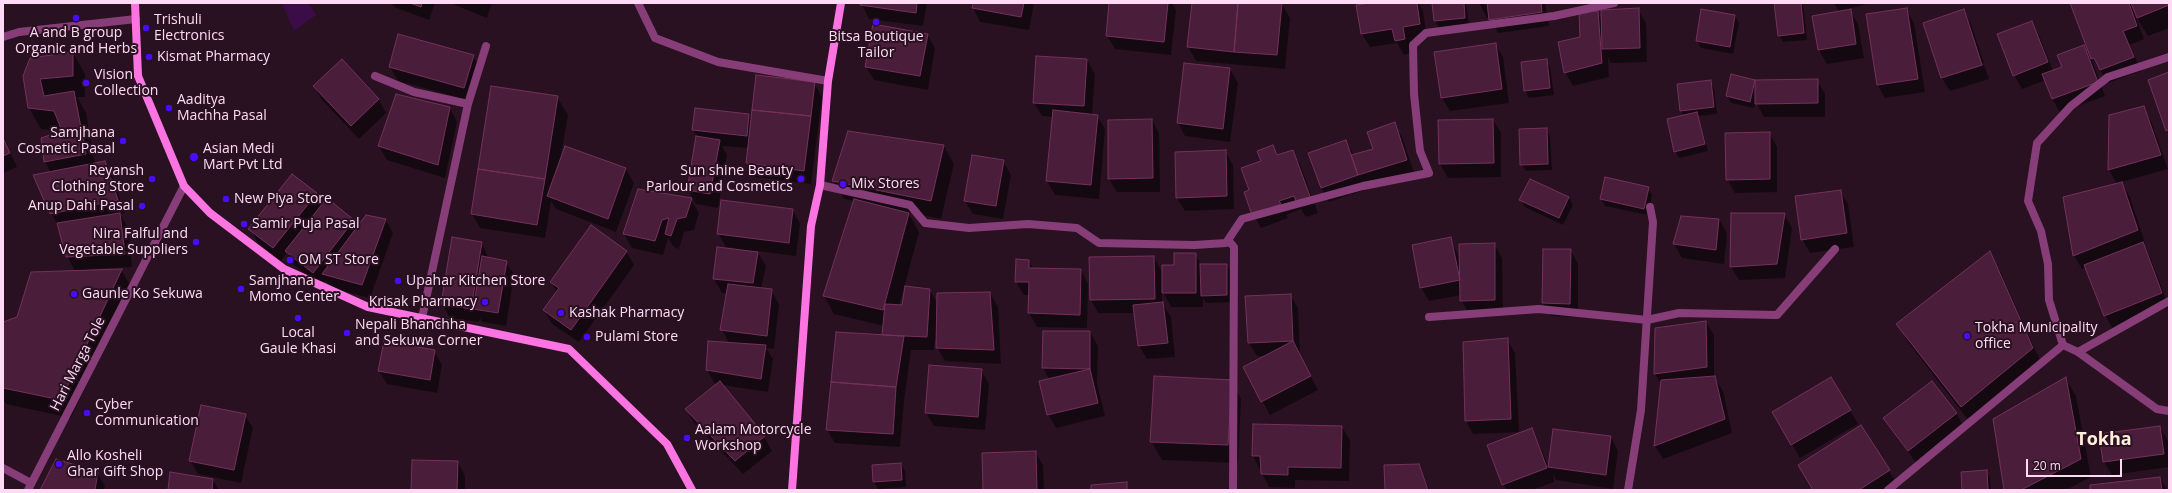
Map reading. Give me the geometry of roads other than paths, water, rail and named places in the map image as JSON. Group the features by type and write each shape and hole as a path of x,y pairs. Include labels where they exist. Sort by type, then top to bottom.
{"street":[{"path":"135,3 138,76 184,186 210,213 284,269 368,307 569,349 667,444 692,490"},
{"path":"638,3 655,38 718,62 828,81"},
{"path":"792,490 811,226 820,185 828,81 841,3"},
{"path":"820,185 910,206 925,223 969,228 1028,224 1077,228 1099,243 1194,245 1226,243 1242,219 1363,186 1429,173 1420,151 1414,94 1413,45 1426,33 1554,16 1614,3"},
{"path":"3,37 20,32 136,19"},
{"path":"422,318 468,104 486,46"},
{"path":"2169,57 2108,77 2071,106 2037,143 2028,201 2041,231 2048,264 2049,300 2063,345 2078,352 2157,409 2169,411"},
{"path":"375,76 414,92 468,104"},
{"name":"Hari Marga Tole","path":"30,487 184,186"},
{"path":"1628,490 1641,410 1653,222 1650,208"},
{"path":"1228,240 1234,247 1233,490"},
{"path":"1429,317 1539,310 1647,320 1679,313 1777,314 1835,249"},
{"path":"2078,352 2169,301"},
{"path":"1888,490 2063,345"},
{"path":"3,468 30,487"}],"place":[{"name":"A and B group Organic and Herbs","path":"76,18"},
{"name":"Bitsa Boutique Tailor","path":"876,22"},
{"name":"Trishuli Electronics","path":"146,28"},
{"name":"Kismat Pharmacy","path":"149,57"},
{"name":"Vision Collection","path":"86,83"},
{"name":"Aaditya Machha Pasal","path":"169,108"},
{"name":"Samjhana Cosmetic Pasal","path":"123,141"},
{"name":"Asian Medi Mart Pvt Ltd","path":"194,157"},
{"name":"Reyansh Clothing Store","path":"152,179"},
{"name":"Sun shine Beauty Parlour and Cosmetics","path":"801,179"},
{"name":"Mix Stores","path":"843,184"},
{"name":"New Piya Store","path":"226,199"},
{"name":"Anup Dahi Pasal","path":"142,206"},
{"name":"Samir Puja Pasal","path":"244,224"},
{"name":"Nira Falful and Vegetable Suppliers","path":"196,242"},
{"name":"OM ST Store","path":"290,260"},
{"name":"Upahar Kitchen Store","path":"398,281"},
{"name":"Samjhana Momo Center","path":"241,289"},
{"name":"Gaunle Ko Sekuwa","path":"74,294"},
{"name":"Krisak Pharmacy","path":"485,302"},
{"name":"Kashak Pharmacy","path":"561,313"},
{"name":"Local Gaule Khasi","path":"298,318"},
{"name":"Nepali Bhanchha and Sekuwa Corner","path":"347,333"},
{"name":"Tokha Municipality office","path":"1967,336"},
{"name":"Pulami Store","path":"587,337"},
{"name":"Cyber Communication","path":"87,413"},
{"name":"Aalam Motorcycle Workshop","path":"687,438"},
{"name":"Allo Kosheli Ghar Gift Shop","path":"59,464"}],"district":[{"name":"Tokha","path":"2104,440"}]}
